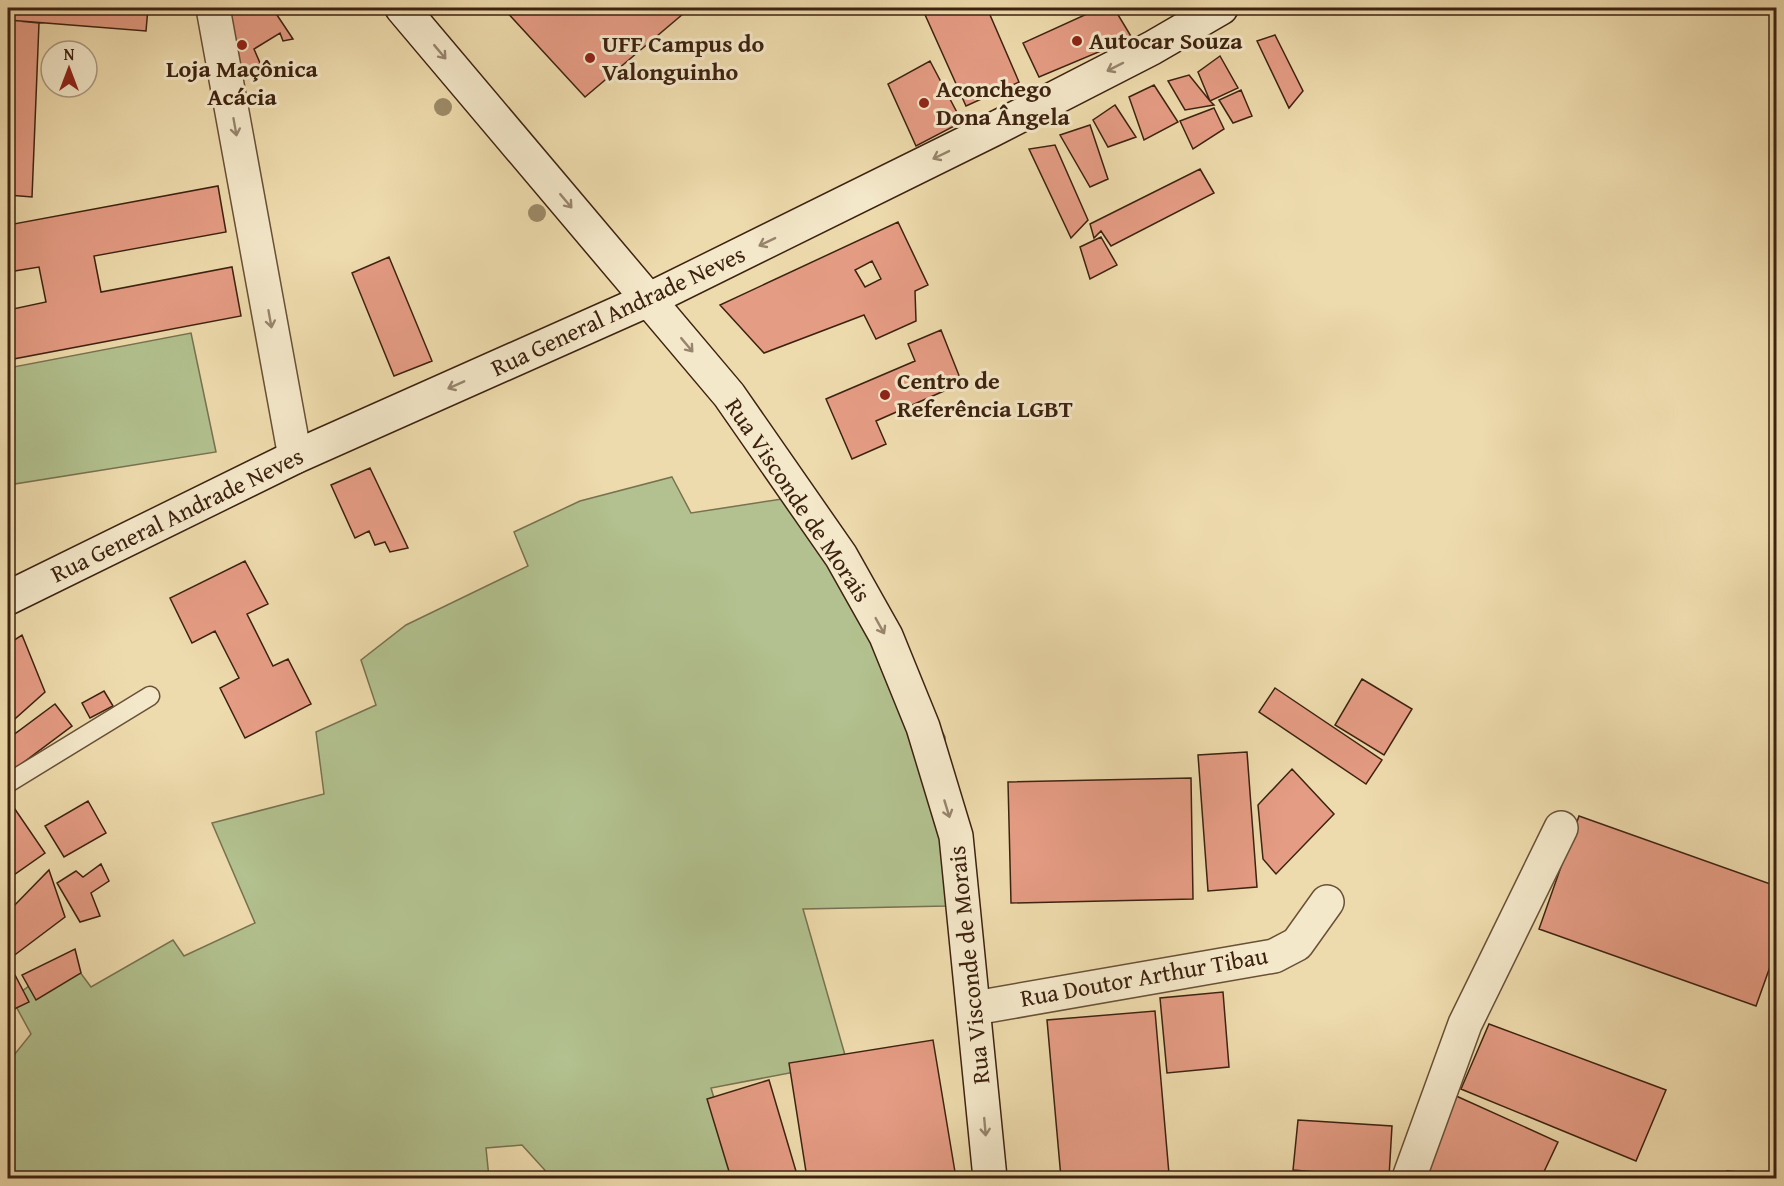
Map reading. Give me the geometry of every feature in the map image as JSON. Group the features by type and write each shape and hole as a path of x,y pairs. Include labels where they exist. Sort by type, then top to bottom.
{"street":[{"path":"213,8 295,457"},
{"name":"Rua Visconde de Morais","path":"402,8 729,395 841,556 886,636 923,727 956,836 975,1008 990,1179"},
{"name":"Rua General Andrade Neves","path":"8,598 295,457 650,299 1002,125 1152,48 1221,8"},
{"path":"1408,1179 1465,1024 1561,828"},
{"name":"Rua Doutor Arthur Tibau","path":"975,1008 1274,956 1297,944 1327,902"}],"lane":[{"path":"8,783 150,696"}],"green space":[{"path":"191,333 216,452 8,485 8,368"},
{"path":"672,477 691,513 782,499 885,620 945,737 947,906 803,909 847,1062 711,1088 738,1178 552,1178 522,1145 486,1148 489,1178 8,1178 8,1070 10,1060 31,1034 12,999 68,956 91,987 173,940 184,956 255,923 212,823 324,794 316,732 376,705 361,660 406,625 528,566 514,532 580,501"}],"building":[{"path":"8,8 148,8 146,31 8,20"},
{"name":"Loja Maçônica Acácia","path":"218,8 273,9 293,39 283,41 280,33 254,49 260,63 229,78"},
{"name":"UFF Campus do Valonguinho","path":"503,8 588,8 591,11 595,8 690,8 585,97"},
{"path":"922,8 987,8 1019,82 966,106"},
{"name":"Autocar Souza","path":"1100,8 1114,8 1132,38 1039,77 1023,43"},
{"path":"8,20 39,23 32,197 8,195"},
{"path":"1275,35 1303,91 1289,108 1257,41"},
{"path":"1220,56 1238,88 1210,101 1198,72"},
{"name":"Aconchego Dona Ângela","path":"930,61 962,122 916,146 888,84"},
{"path":"1189,75 1214,105 1185,110 1168,81"},
{"path":"1154,85 1178,122 1144,140 1129,97"},
{"path":"1241,90 1252,116 1233,123 1219,100"},
{"path":"1115,105 1136,137 1108,147 1093,120"},
{"path":"1214,108 1224,129 1193,149 1180,121"},
{"path":"1090,125 1108,179 1090,187 1060,135"},
{"path":"1055,145 1088,220 1071,238 1029,149"},
{"path":"1200,169 1214,193 1111,246 1101,231 1094,238 1090,224"},
{"path":"218,186 226,232 94,256 101,292 232,267 241,316 8,360 8,310 46,302 39,267 8,272 8,225"},
{"path":"898,222 928,285 915,291 916,321 876,339 864,315 764,353 720,305","holes":["872,261 881,279 865,287 855,270"]},
{"path":"1101,237 1117,265 1090,279 1080,247"},
{"path":"389,257 432,361 394,376 352,273"},
{"name":"Centro de Referência LGBT","path":"941,330 962,383 876,421 886,444 852,459 826,399 915,361 908,344"},
{"path":"370,468 408,548 390,552 385,542 375,545 369,531 355,538 331,485"},
{"path":"245,561 268,604 247,614 273,666 288,659 311,704 245,738 220,688 239,678 215,631 192,643 170,598"},
{"path":"22,635 45,692 8,725 8,644"},
{"path":"1362,679 1412,709 1384,755 1335,725"},
{"path":"1275,688 1382,760 1366,784 1259,712"},
{"path":"104,691 113,706 90,718 82,703"},
{"path":"55,704 72,726 12,771 8,765 8,739"},
{"path":"1247,752 1257,887 1208,891 1198,755"},
{"path":"1292,769 1334,814 1276,874 1263,859 1258,805"},
{"path":"1191,778 1193,899 1011,903 1008,782"},
{"path":"8,799 45,853 8,879"},
{"path":"88,801 106,833 64,857 45,826"},
{"path":"1579,816 1776,886 1776,950 1756,1006 1539,929"},
{"path":"101,864 109,881 91,893 100,916 80,922 57,883 76,871 83,877"},
{"path":"49,870 65,917 12,957 8,950 8,912"},
{"path":"75,949 81,973 36,1000 22,975"},
{"path":"15,975 29,1002 8,1012 8,979"},
{"path":"1223,992 1229,1067 1167,1073 1160,998"},
{"path":"1155,1011 1169,1174 1115,1178 1061,1178 1047,1020"},
{"path":"1489,1024 1666,1090 1636,1161 1461,1089"},
{"path":"933,1040 956,1178 807,1178 789,1063"},
{"path":"769,1080 798,1178 731,1178 707,1099"},
{"path":"1454,1095 1558,1142 1541,1178 1416,1178"},
{"path":"1298,1120 1392,1126 1389,1177 1358,1175 1358,1178 1315,1178 1316,1172 1293,1170"},
{"path":"1727,1171 1776,1175 1776,1178 1726,1178"}],"place":[{"name":"Autocar Souza","path":"1077,41"},
{"name":"Loja Maçônica Acácia","path":"242,45"},
{"name":"UFF Campus do Valonguinho","path":"590,58"},
{"name":"Aconchego Dona Ângela","path":"924,103"},
{"name":"Centro de Referência LGBT","path":"885,395"}]}
